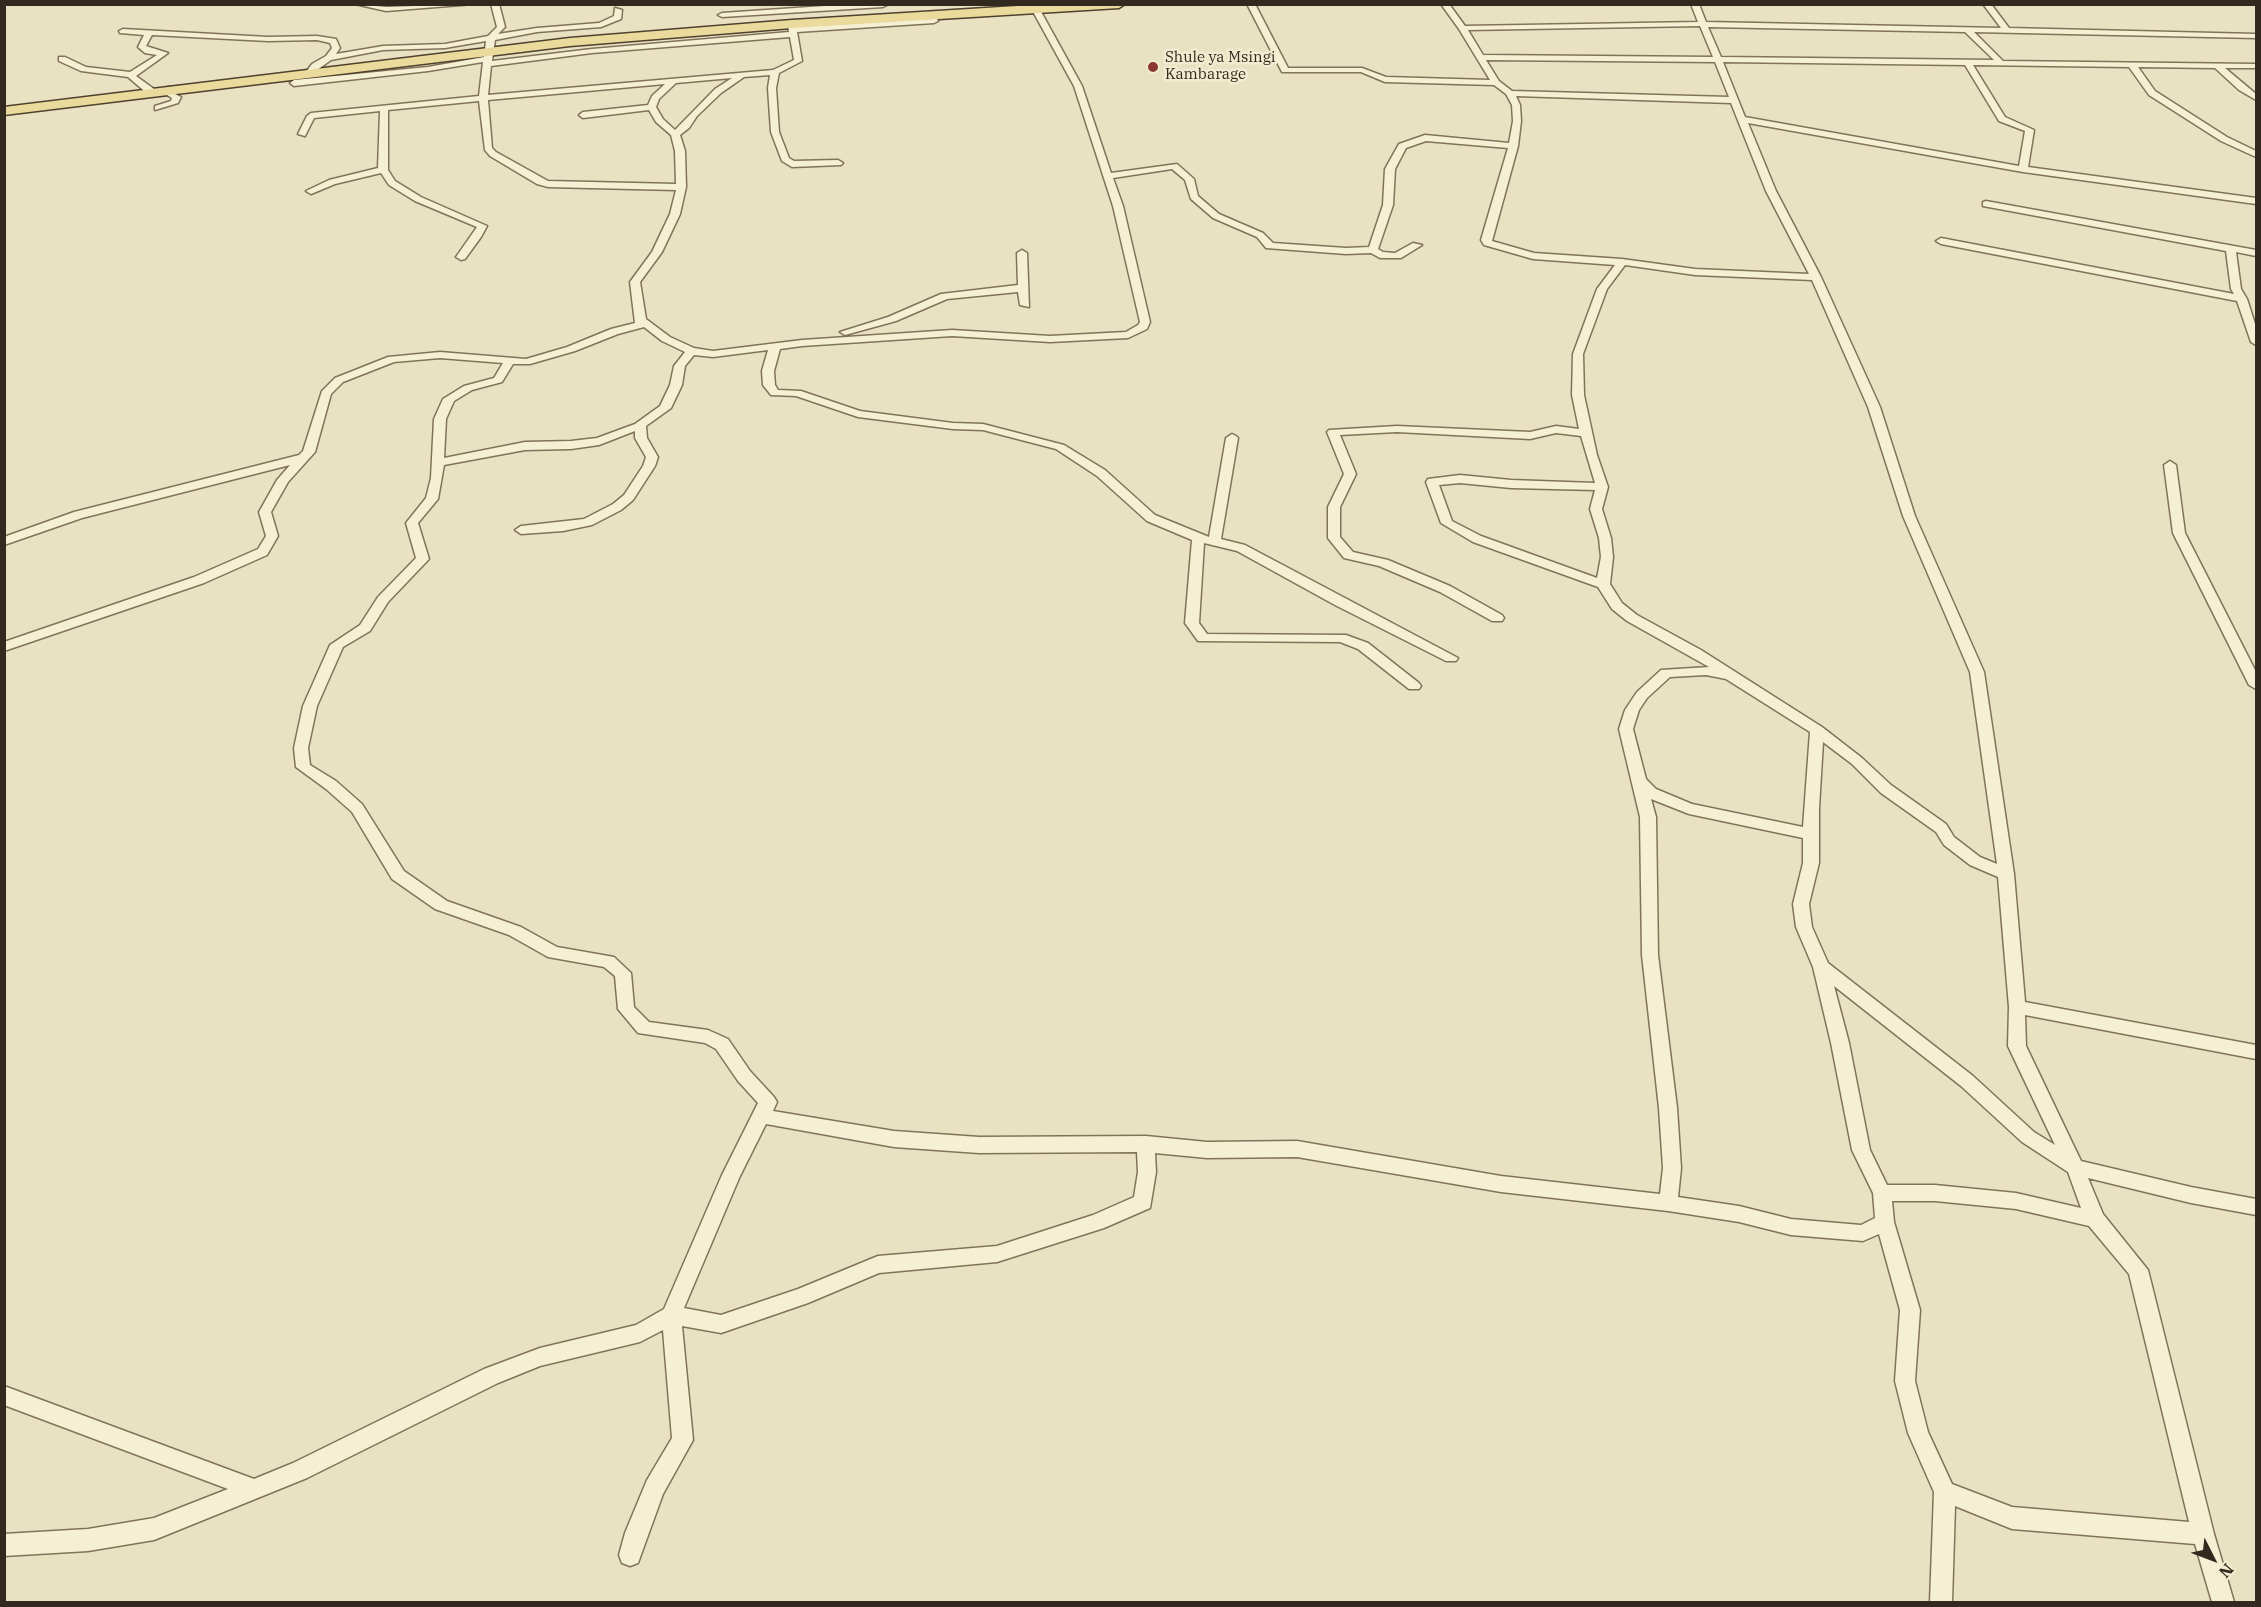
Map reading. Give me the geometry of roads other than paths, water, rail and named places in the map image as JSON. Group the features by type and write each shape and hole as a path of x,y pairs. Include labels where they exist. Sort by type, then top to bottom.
{"main road":[{"path":"4,111 310,72 488,58 605,39 794,29 884,9 932,15 1119,4"}],"street":[{"path":"359,4 386,9 470,4"},
{"path":"495,4 501,27 491,37 483,98 488,148 540,182 566,185 681,187"},
{"path":"1251,4 1285,70 1362,70 1385,79 1496,83"},
{"path":"1445,4 1463,28 1496,83 1510,93 1516,105 1517,121 1513,146 1486,240 1488,243 1533,256 1622,262 1695,273 1816,277"},
{"path":"1695,4 1701,24 1771,191 1816,277 1874,407 1909,516 1977,672 2006,874 2017,1046 2075,1167 2095,1219 2138,1270 2203,1534 2223,1602"},
{"path":"1987,4 2007,31"},
{"path":"641,320 666,339 692,351 713,354 775,346 952,333 1050,339 1128,335 1143,327 1145,322 1118,206 1078,86 1035,8"},
{"path":"722,15 884,9"},
{"path":"310,72 315,66 329,58 383,48 444,46 491,37 601,25 618,17 618,10"},
{"path":"302,134 311,116 775,72 798,61 794,29 934,21 932,15"},
{"path":"1463,28 1701,24 2256,36"},
{"path":"1967,30 2001,63"},
{"path":"123,31 148,34 333,40 336,48 329,58"},
{"path":"62,58 84,69 131,75 164,53 148,51 142,47 148,34"},
{"path":"1480,57 2256,66"},
{"path":"294,83 428,69 488,58"},
{"path":"1968,63 2002,119 2030,130 2023,169"},
{"path":"2132,65 2152,93 2224,139 2256,154"},
{"path":"2218,66 2242,88 2256,97"},
{"path":"775,72 771,88 775,132 785,159 792,164 838,163"},
{"path":"131,75 136,81 150,89 149,92"},
{"path":"675,134 686,126 694,114 718,91 742,75"},
{"path":"4,647 199,580 263,552 272,536 265,512 283,480 309,452 326,393 339,380 392,359 440,355 526,362 555,355 609,333 640,325 635,282 657,252 675,214 681,187 680,151 675,134 659,120 652,107 655,98 673,81"},
{"path":"158,108 174,103 177,97 171,95 171,89"},
{"path":"1510,93 1733,100"},
{"path":"583,115 652,107"},
{"path":"384,108 383,170 392,183 418,200 482,226 461,257"},
{"path":"1740,119 2023,169 2256,201"},
{"path":"1373,250 1388,205 1390,169 1402,146 1425,138 1513,146"},
{"path":"1107,176 1174,166 1189,179 1194,197 1216,216 1260,235 1270,246 1346,251 1373,250 1380,255 1397,256 1417,246"},
{"path":"311,191 332,182 383,170"},
{"path":"1986,204 2256,253"},
{"path":"1941,241 2242,299"},
{"path":"2231,249 2236,289 2242,299 2256,342"},
{"path":"1022,253 1025,305"},
{"path":"1603,584 1607,557 1605,538 1596,509 1602,487 1591,455 1578,395 1578,354 1602,290 1622,262"},
{"path":"814,343 820,338 892,319 945,296 1023,288"},
{"path":"775,346 768,371 769,385 775,393 796,393 858,414 983,428 1016,434 1060,447 1101,473 1151,518 1198,538 1241,548 1340,602 1451,658"},
{"path":"438,463 525,447 598,441 639,426 664,408 676,385 680,366 692,351"},
{"path":"509,362 498,380 468,388 448,399 440,419 438,463 432,499 412,523 423,559 383,600 365,628 337,645 310,706 301,748 303,767 331,785 357,808 398,874 441,905 515,931 554,953 608,961 623,973 627,1009 644,1028 708,1037 722,1044 744,1076 768,1102 731,1175 671,1315 678,1368 683,1440 655,1487 636,1533 630,1555"},
{"path":"521,530 563,527 588,522 617,507 629,497 649,466 652,457 641,438 641,427 639,426"},
{"path":"1497,618 1424,581 1383,564 1350,555 1334,538 1334,507 1350,474 1333,432 1397,429 1530,436 1556,429 1587,433"},
{"path":"1214,542 1232,438"},
{"path":"4,541 78,515 303,458"},
{"path":"2170,465 2179,533 2256,685"},
{"path":"1602,487 1511,484 1460,479 1432,482 1447,523 1477,540 1603,584 1617,606 1632,618 1696,653 1817,730 1857,761 1886,789 1941,828 1949,841 1975,861 2006,874"},
{"path":"1198,538 1192,623 1203,638 1341,638 1363,646 1414,686"},
{"path":"1668,1203 1671,1156 1650,955 1648,817 1626,729 1632,710 1642,695 1666,673 1706,671 1733,678"},
{"path":"1817,730 1811,864 1801,904 1804,927 1821,967 1830,1011 1840,1043 1861,1150 1882,1193 1885,1222 1910,1310 1905,1382 1918,1433 1945,1492 1941,1602"},
{"path":"1641,783 1651,793 1689,809 1811,834"},
{"path":"1821,967 1967,1081 2028,1137 2075,1167 2191,1195 2256,1207"},
{"path":"2016,1006 2256,1052"},
{"path":"761,1116 894,1139 979,1145 1146,1144 1208,1150 1297,1149 1501,1184 1668,1203 1739,1214 1791,1227 1863,1233 1885,1222"},
{"path":"4,1545 88,1540 154,1529 300,1471 491,1376 540,1357 640,1333 671,1315 721,1324 801,1297 878,1265 997,1254 1097,1221 1143,1202 1147,1172 1146,1144"},
{"path":"1882,1193 1935,1193 2016,1201 2095,1219"},
{"path":"4,1395 159,1451 253,1489"},
{"path":"1945,1492 2012,1518 2203,1534"}],"place":[{"name":"Shule ya Msingi Kambarage","path":"1153,67"}]}
